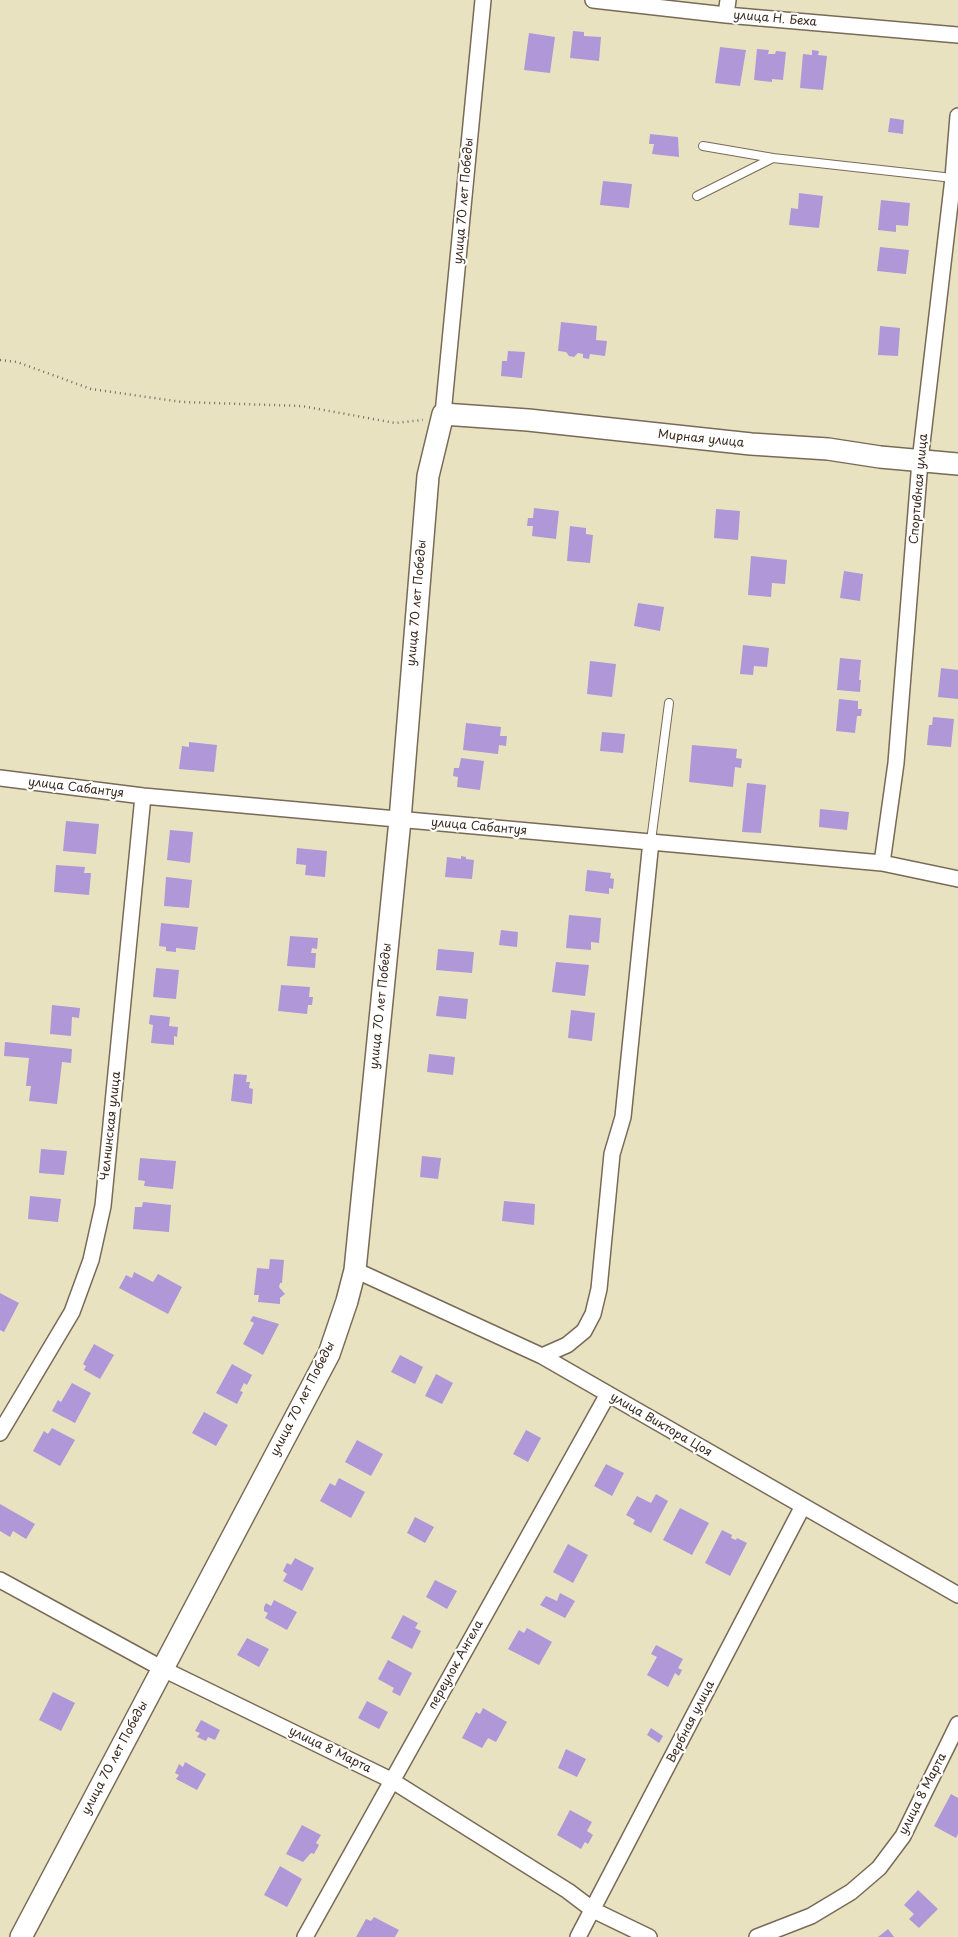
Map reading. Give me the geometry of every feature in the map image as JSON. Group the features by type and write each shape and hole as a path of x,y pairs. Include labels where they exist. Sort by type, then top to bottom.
{"street":[{"name":"улица 70 лет Победы","path":"21,1937 329,1354 347,1301 355,1270 400,820 428,476 443,414 483,0"},
{"name":"улица Н. Беха","path":"593,0 727,8 958,35"},
{"name":"Спортивная улица","path":"882,863 896,763 920,461 953,178 958,116"},
{"name":"Мирная улица","path":"443,414 528,420 751,444 828,449 880,458 958,464"},
{"name":"улица Сабантуя","path":"0,778 143,796 882,863 958,878"},
{"name":"Челнинская улица","path":"0,1432 72,1312 91,1260 103,1206 143,796"},
{"path":"542,1356 567,1345 584,1331 593,1314 599,1289 612,1154 623,1118 651,841"},
{"name":"улица Виктора Цоя","path":"355,1270 542,1356 958,1595"},
{"name":"переулок Ангела","path":"305,1937 608,1394"},
{"name":"Вербная улица","path":"578,1937 803,1506"},
{"name":"улица 8 Марта","path":"0,1580 163,1668 391,1780 568,1892 593,1910 649,1937"},
{"name":"улица 8 Марта","path":"757,1937 773,1935 811,1916 851,1892 878,1868 903,1836 958,1724"}],"lane":[{"path":"703,146 773,158 953,178"},
{"path":"697,196 773,158"},
{"path":"651,841 669,703"}],"path":[{"path":"0,360 17,362 91,389 182,402 302,406 396,423 416,422 443,414"}],"building":[{"path":"573,31 584,32 584,36 601,37 599,61 570,58"},
{"path":"529,33 555,37 550,73 524,70"},
{"path":"720,47 746,50 740,86 715,83"},
{"path":"757,49 769,50 768,54 775,54 776,51 786,52 783,80 772,79 772,82 754,80"},
{"path":"812,50 819,51 818,55 827,56 823,90 800,88 803,54 812,55"},
{"path":"890,118 904,120 903,134 888,132"},
{"path":"650,134 678,137 679,157 652,154 654,144 649,144"},
{"path":"603,181 632,184 629,208 600,205"},
{"path":"799,193 823,196 819,228 789,225 791,208 798,209"},
{"path":"881,200 910,203 908,226 896,225 896,232 878,230"},
{"path":"880,247 909,250 906,274 877,271"},
{"path":"561,322 597,326 596,340 607,341 605,356 590,354 589,359 583,358 583,354 578,353 574,357 569,356 566,352 558,351"},
{"path":"880,326 900,328 898,356 878,355"},
{"path":"508,351 525,352 522,378 501,376 502,361 507,361"},
{"path":"534,508 559,511 556,539 532,536 533,526 527,526 528,518 533,518"},
{"path":"716,509 740,511 738,540 714,538"},
{"path":"570,526 586,528 586,534 593,535 590,563 567,561"},
{"path":"751,556 787,560 785,584 772,583 771,597 748,595"},
{"path":"844,571 863,574 860,601 840,598"},
{"path":"638,603 664,607 660,631 634,626"},
{"path":"743,645 769,648 767,667 754,666 753,675 740,674"},
{"path":"840,658 861,660 860,692 837,690"},
{"path":"590,661 616,664 612,697 587,694"},
{"path":"941,668 958,670 958,699 938,697"},
{"path":"839,699 858,701 858,709 862,709 861,716 857,716 855,733 836,731"},
{"path":"933,717 954,719 951,747 927,745 929,725 932,725"},
{"path":"466,723 501,727 500,736 507,736 506,746 499,745 498,754 463,750"},
{"path":"602,732 625,734 623,753 600,751"},
{"path":"189,742 217,745 214,772 179,769 182,746 189,747"},
{"path":"692,745 737,749 736,758 742,759 741,768 735,767 733,787 689,782"},
{"path":"461,758 484,761 480,790 457,787 458,777 453,776 454,768 459,768"},
{"path":"747,783 766,785 761,833 742,832"},
{"path":"820,809 849,812 847,830 819,827"},
{"path":"66,821 99,824 96,854 63,851"},
{"path":"170,830 193,832 190,863 167,860"},
{"path":"297,848 327,851 325,877 305,875 306,865 296,864"},
{"path":"461,856 474,860 472,879 445,877 447,857 461,859"},
{"path":"56,865 85,867 84,873 91,873 89,895 54,892"},
{"path":"587,870 611,873 610,878 614,879 613,889 609,888 609,894 585,891"},
{"path":"166,877 192,880 189,908 164,906"},
{"path":"569,915 601,918 599,943 591,942 591,950 566,948"},
{"path":"161,923 198,927 195,950 176,948 176,952 166,951 166,947 159,946"},
{"path":"501,930 518,932 517,947 499,945"},
{"path":"290,936 318,938 317,949 312,948 311,953 316,953 315,968 287,966"},
{"path":"438,949 474,952 472,973 436,970"},
{"path":"556,962 589,965 585,996 552,992"},
{"path":"156,968 179,970 176,999 153,997"},
{"path":"281,985 310,987 309,997 313,997 312,1005 308,1005 307,1014 278,1011"},
{"path":"439,996 468,999 466,1019 436,1016"},
{"path":"52,1005 80,1008 79,1018 72,1017 71,1036 50,1034"},
{"path":"571,1010 595,1013 592,1041 568,1038"},
{"path":"150,1015 170,1017 169,1026 178,1027 177,1037 174,1036 174,1045 151,1043 153,1025 149,1024"},
{"path":"5,1042 72,1049 71,1063 62,1062 57,1104 29,1101 31,1086 26,1086 29,1058 4,1056"},
{"path":"429,1054 455,1057 453,1075 427,1072"},
{"path":"234,1074 247,1075 246,1082 250,1082 249,1088 253,1089 252,1104 231,1101"},
{"path":"41,1149 67,1151 64,1175 39,1173"},
{"path":"422,1156 441,1158 438,1179 420,1177"},
{"path":"140,1158 176,1161 173,1189 144,1186 145,1181 138,1180"},
{"path":"30,1196 61,1199 58,1222 28,1219"},
{"path":"504,1201 535,1204 534,1225 502,1221"},
{"path":"143,1202 171,1205 169,1232 133,1229 135,1207 142,1207"},
{"path":"270,1259 284,1260 282,1283 280,1283 279,1287 285,1294 280,1298 280,1304 258,1302 259,1295 254,1295 257,1268 269,1269"},
{"path":"134,1272 153,1282 158,1274 182,1287 168,1314 119,1288 126,1275 132,1278"},
{"path":"0,1293 19,1303 4,1332 0,1330"},
{"path":"253,1316 279,1324 263,1355 243,1344 254,1323 250,1321"},
{"path":"94,1344 114,1355 100,1379 84,1370 86,1366 83,1364"},
{"path":"400,1355 423,1367 415,1384 391,1372"},
{"path":"232,1364 252,1375 247,1385 244,1383 240,1391 243,1392 237,1404 216,1393"},
{"path":"436,1374 453,1383 442,1404 425,1396"},
{"path":"72,1383 91,1393 75,1423 52,1411 58,1400 61,1402"},
{"path":"204,1412 228,1425 216,1446 192,1433"},
{"path":"52,1428 75,1440 60,1466 33,1451 44,1431 48,1434"},
{"path":"526,1430 541,1438 528,1462 513,1454"},
{"path":"357,1440 383,1454 371,1476 345,1462"},
{"path":"606,1464 624,1473 612,1496 594,1486"},
{"path":"339,1478 365,1492 351,1518 320,1501 330,1483 335,1486"},
{"path":"656,1494 668,1501 651,1533 633,1524 635,1520 626,1515 637,1496 651,1503"},
{"path":"0,1504 35,1524 26,1539 13,1531 10,1537 0,1531"},
{"path":"680,1508 709,1523 692,1555 663,1540"},
{"path":"415,1517 434,1527 425,1543 407,1533"},
{"path":"722,1530 732,1535 731,1538 736,1540 737,1538 747,1543 730,1576 705,1563"},
{"path":"568,1544 588,1555 573,1583 553,1572"},
{"path":"295,1558 314,1568 302,1591 283,1581 287,1574 283,1571 287,1563 291,1565"},
{"path":"435,1580 457,1591 447,1609 426,1597"},
{"path":"560,1593 575,1601 565,1618 540,1605 546,1596 557,1601"},
{"path":"274,1600 297,1612 287,1630 265,1618 268,1613 264,1611 266,1603 271,1606"},
{"path":"403,1615 418,1623 415,1628 421,1631 412,1649 391,1638"},
{"path":"527,1628 552,1642 539,1665 508,1649 519,1630 524,1633"},
{"path":"247,1638 269,1649 259,1667 237,1655"},
{"path":"656,1645 683,1659 678,1668 682,1670 679,1676 675,1673 668,1687 647,1675 657,1657 651,1654"},
{"path":"388,1660 412,1673 400,1696 392,1692 394,1688 378,1679"},
{"path":"53,1692 75,1703 61,1731 39,1720"},
{"path":"367,1701 388,1712 379,1729 358,1718"},
{"path":"483,1708 507,1722 496,1742 488,1738 482,1748 462,1738 476,1712 480,1714"},
{"path":"201,1720 220,1730 215,1740 208,1737 206,1741 197,1737 200,1733 195,1731"},
{"path":"651,1728 663,1736 659,1743 647,1735"},
{"path":"566,1749 586,1759 577,1777 558,1768"},
{"path":"185,1762 206,1774 197,1790 176,1779 179,1775 175,1773 179,1764 183,1767"},
{"path":"951,1794 958,1798 958,1834 956,1838 934,1826"},
{"path":"570,1810 592,1822 587,1831 593,1835 588,1844 585,1842 581,1849 557,1835"},
{"path":"302,1825 321,1835 316,1843 319,1845 314,1854 311,1853 303,1862 286,1854"},
{"path":"280,1866 302,1879 287,1907 264,1895"},
{"path":"918,1890 938,1909 919,1928 909,1919 914,1914 904,1905"},
{"path":"374,1917 399,1930 395,1937 356,1937 366,1919 371,1921"},
{"path":"888,1929 894,1937 878,1937"}]}
